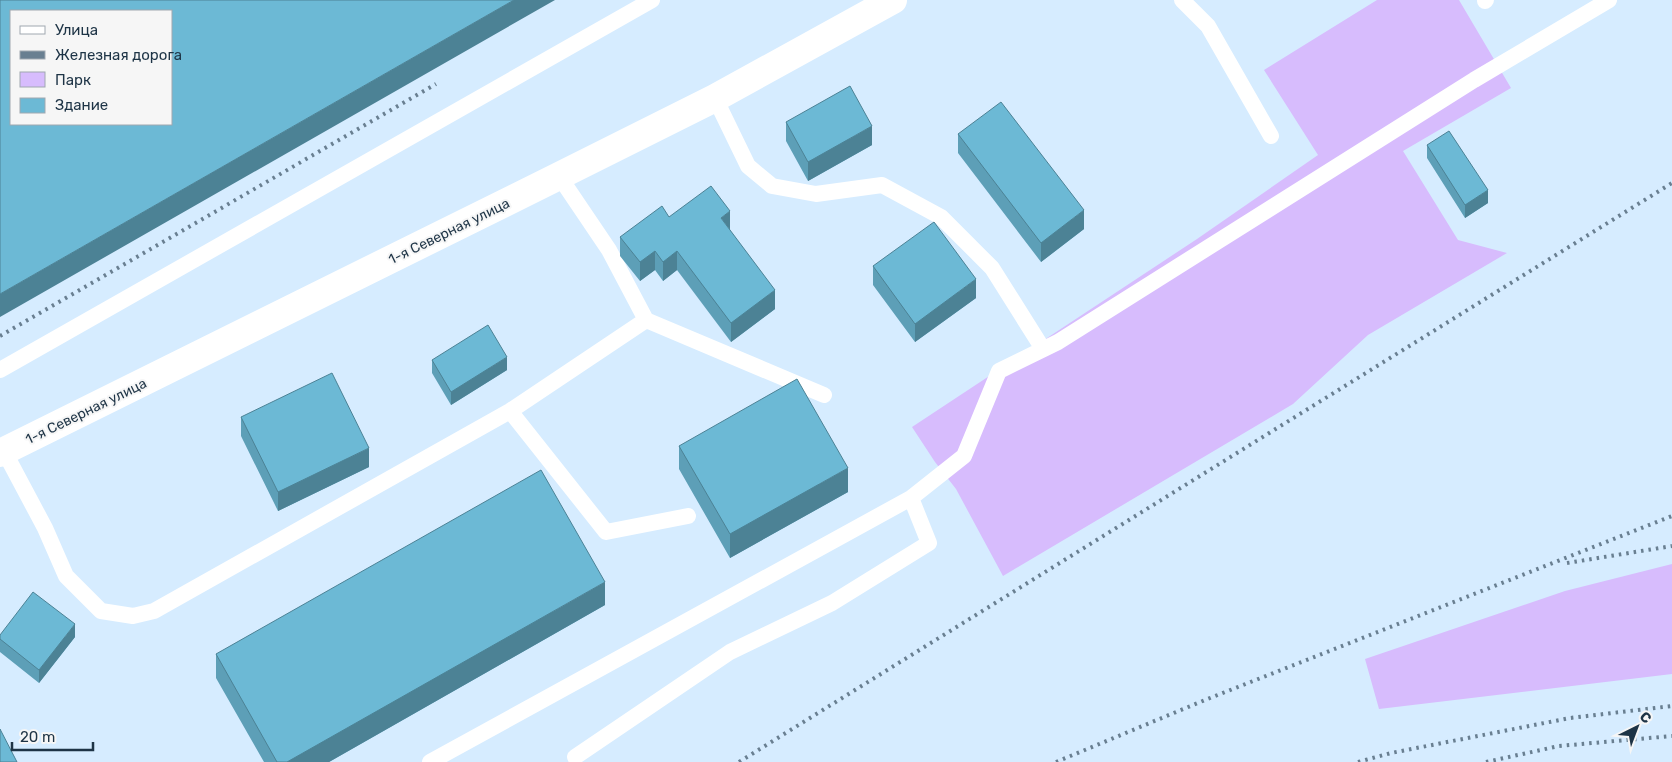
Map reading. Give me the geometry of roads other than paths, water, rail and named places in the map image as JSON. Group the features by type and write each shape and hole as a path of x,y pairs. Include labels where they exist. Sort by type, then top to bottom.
{"street":[{"name":"1-я Северная улица","path":"2,452 715,98 893,0"}],"lane":[{"path":"0,370 652,0"},
{"path":"1182,0 1208,26 1271,136"},
{"path":"430,762 911,498 964,456 999,371 1058,342 1474,80 1609,0"},
{"path":"715,98 748,166 772,186 816,194 882,185 941,217 992,268 1043,349"},
{"path":"559,176 609,250 646,320 824,395"},
{"path":"2,452 45,528 66,576 101,611 133,616 154,611 200,586 510,411 646,320"},
{"path":"510,411 606,532 688,516"},
{"path":"575,758 730,652 832,603 929,543 911,498"}],"railway":[{"path":"0,336 436,84"},
{"path":"739,762 1672,183"},
{"path":"1056,762 1205,700 1672,516"},
{"path":"1567,563 1672,546"},
{"path":"1358,762 1391,753 1570,718 1672,706"},
{"path":"1486,762 1559,746 1672,736"}]}
